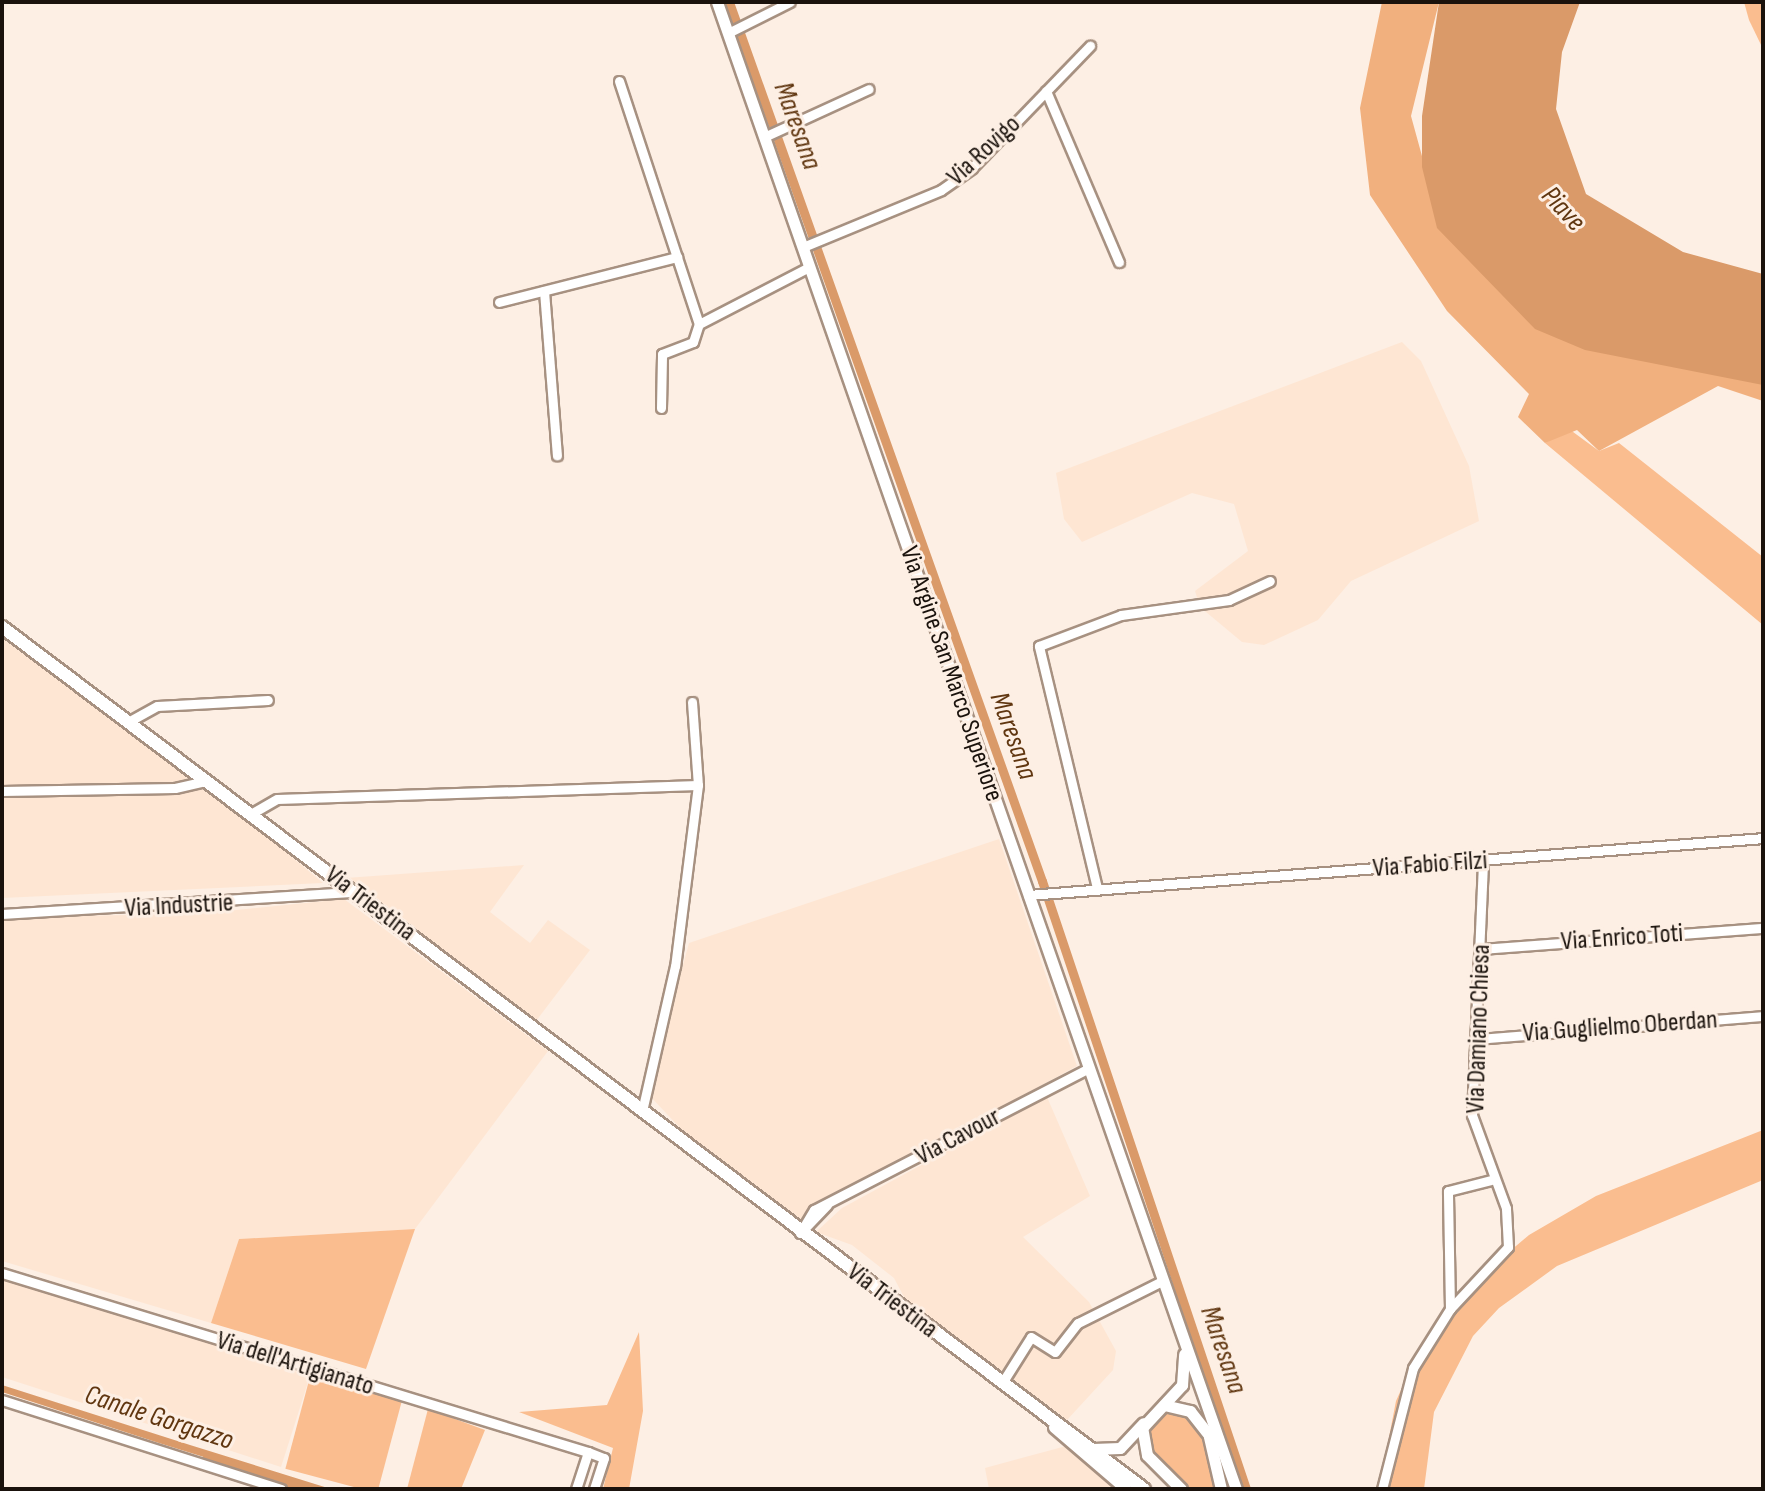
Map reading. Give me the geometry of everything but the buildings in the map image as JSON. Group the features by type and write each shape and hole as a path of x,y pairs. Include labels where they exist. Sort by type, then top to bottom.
{"main road":[{"name":"Via Triestina","path":"2,627 800,1233 1143,1489"}],"street":[{"name":"Via Argine San Marco Superiore","path":"717,2 806,247 809,267 1031,895 1184,1346 1208,1429"},
{"path":"730,32 790,2"},
{"name":"Via Rovigo","path":"806,247 941,190 972,168 1090,46"},
{"path":"619,81 699,324 693,342 662,354 661,408"},
{"path":"766,136 869,89"},
{"name":"Via Rovigo","path":"1046,91 1119,262"},
{"path":"499,302 677,257"},
{"path":"699,324 809,267"},
{"path":"544,291 557,455"},
{"path":"1097,888 1039,646 1121,615 1229,600 1270,581"},
{"path":"128,722 157,706 268,700"},
{"path":"642,1111 675,966 698,785 692,702"},
{"path":"2,791 206,781"},
{"path":"249,815 277,799 698,785"},
{"name":"Via Fabio Filzi","path":"1031,895 1763,838"},
{"name":"Via Damiano Chiesa","path":"1382,1489 1400,1402 1450,1309 1508,1247 1506,1208 1491,1180 1472,1115 1482,949 1483,861"},
{"name":"Via Industrie","path":"2,914 354,892"},
{"name":"Via Enrico Toti","path":"1482,949 1763,928"},
{"name":"Via Guglielmo Oberdan","path":"1477,1039 1763,1016"},
{"name":"Via Cavour","path":"800,1233 827,1205 1089,1068"},
{"path":"1450,1309 1448,1191 1491,1180"},
{"name":"Via dell'Artigianato","path":"2,1273 588,1452"},
{"path":"1002,1383 1031,1337 1055,1352 1078,1323 1162,1281"},
{"path":"1091,1449 1120,1448 1182,1385 1184,1346"},
{"path":"2,1400 281,1489"},
{"path":"1163,1405 1182,1407 1208,1429 1234,1489"},
{"path":"1034,1406 1126,1489"},
{"path":"1144,1422 1147,1455 1181,1489"},
{"path":"1208,1429 1221,1489"},
{"path":"1208,1429 1234,1489"},
{"path":"576,1489 588,1452 604,1458 594,1489"}],"shaded area":[{"path":"1382,2 1439,2 1411,116 1442,229 1763,372 1763,401 1718,386 1599,451 1577,430 1545,443 1518,417 1529,394 1447,311 1370,195 1360,108"},
{"path":"1744,2 1763,2 1763,49 1749,20"},
{"path":"1402,342 1421,361 1469,466 1479,521 1351,581 1318,620 1264,645 1242,642 1200,607 1195,591 1248,551 1234,504 1192,493 1082,542 1064,519 1056,473"},
{"path":"1569,429 1599,451 1619,443 1763,557 1763,625 1545,443"},
{"path":"2,638 268,837 323,883 2,898"},
{"path":"999,839 1077,1066 836,1196 805,1224 683,1131 648,1094 689,943"},
{"path":"524,865 490,912 530,943 548,920 590,950 536,1021 346,878"},
{"path":"344,899 548,1051 415,1229 239,1239 211,1323 2,1261 2,917 197,914"},
{"path":"1047,1097 1090,1196 1023,1237 1089,1302 1116,1351 1113,1370 1067,1420 905,1299 894,1278 852,1245 816,1232 842,1208"},
{"path":"1763,1130 1763,1180 1557,1266 1499,1308 1473,1336 1434,1412 1424,1489 1379,1489 1396,1401 1413,1363 1428,1333 1477,1279 1529,1235 1596,1196"},
{"path":"415,1229 366,1369 211,1323 239,1239"},
{"path":"2,1279 311,1373 281,1467 2,1377"},
{"path":"639,1332 643,1411 629,1489 603,1489 613,1448 519,1412 607,1405"},
{"path":"311,1373 403,1398 378,1489 361,1489 285,1469"},
{"path":"428,1409 485,1430 461,1489 407,1489"},
{"path":"1164,1411 1184,1412 1198,1426 1217,1489 1185,1489 1149,1452 1150,1422"},
{"path":"1070,1445 1129,1489 989,1489 985,1468"}],"water":[{"name":"Piave","path":"1439,2 1580,2 1562,52 1556,109 1586,194 1683,252 1763,274 1763,385 1585,350 1535,329 1437,228 1422,167 1422,116"},
{"path":"2,1385 331,1489 307,1489 159,1443 2,1392"}],"waterway":[{"name":"Maresana","path":"729,2 1042,881 1246,1489"},
{"name":"Canale Gorgazzo","path":"207,1457 302,1489"}]}
